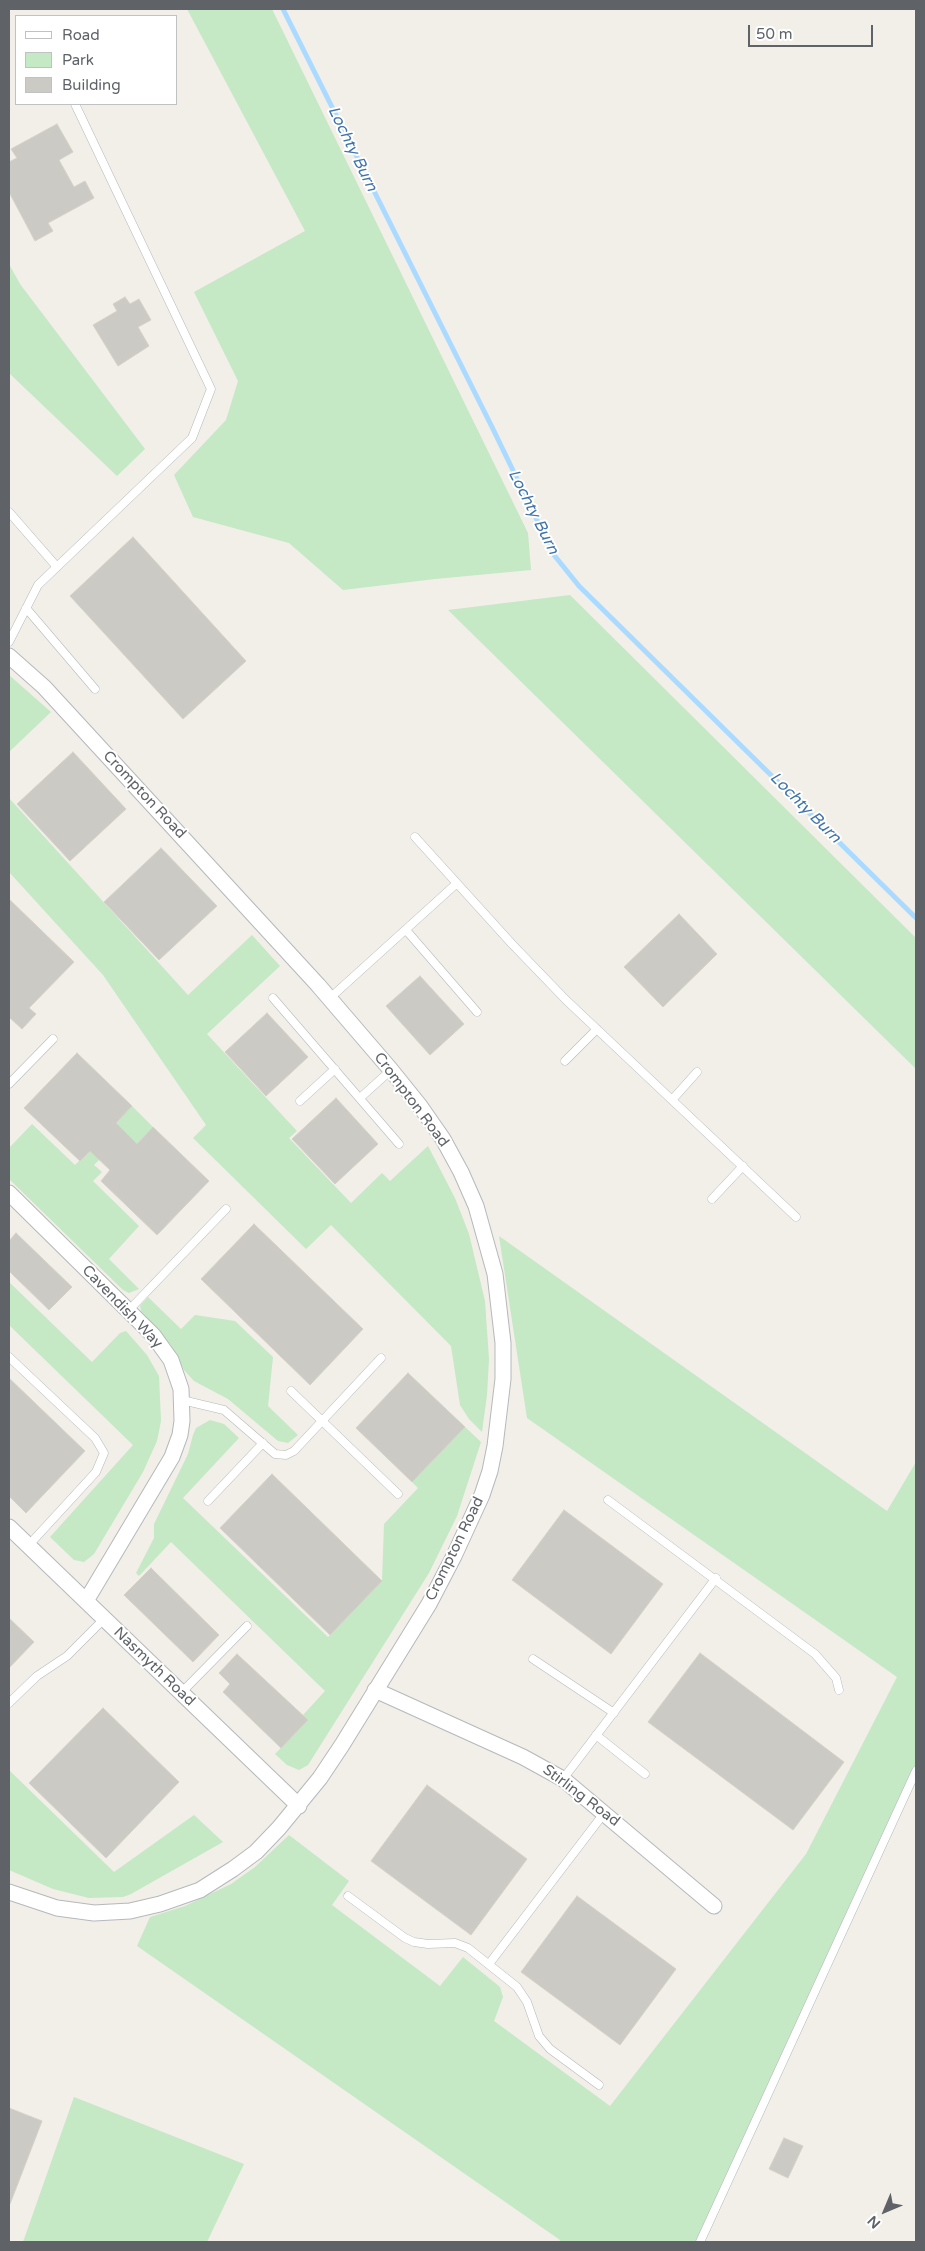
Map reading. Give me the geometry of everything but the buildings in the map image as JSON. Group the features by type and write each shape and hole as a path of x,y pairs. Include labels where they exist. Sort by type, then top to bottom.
{"street":[{"name":"Crompton Road","path":"9,656 44,687 330,998 391,1070 443,1140 462,1172 476,1206 495,1274 503,1343 503,1379 495,1446 482,1495 433,1596 320,1778 298,1806 256,1852 233,1870 200,1890 160,1904 130,1911 94,1913 57,1908 9,1892"},
{"name":"Cavendish Way","path":"9,1193 153,1335 171,1360 177,1375 182,1400 180,1435 172,1457 86,1601"},
{"name":"Nasmyth Road","path":"9,1527 298,1806"},
{"name":"Stirling Road","path":"375,1690 523,1757 563,1779 605,1812 714,1906"}],"lane":[{"path":"9,642 38,586 192,438 211,389 75,105"},
{"path":"9,512 57,567"},
{"path":"26,608 95,689"},
{"path":"415,837 512,944 597,1029 796,1217"},
{"path":"330,998 456,884"},
{"path":"406,930 476,1012"},
{"path":"274,998 399,1144"},
{"path":"565,1060 597,1029"},
{"path":"9,1084 53,1039"},
{"path":"300,1101 335,1069"},
{"path":"360,1098 391,1070"},
{"path":"672,1100 697,1072"},
{"path":"712,1199 743,1166"},
{"path":"129,1310 226,1209"},
{"path":"9,1357 95,1438 104,1453 96,1472 28,1546"},
{"path":"182,1400 224,1410 275,1454 286,1455 294,1451 380,1358"},
{"path":"291,1391 398,1494"},
{"path":"208,1501 263,1443"},
{"path":"608,1500 716,1578 815,1654 836,1678 840,1690"},
{"path":"563,1779 716,1578"},
{"path":"9,1703 44,1670 67,1656 104,1619"},
{"path":"181,1693 247,1626"},
{"path":"533,1659 614,1713"},
{"path":"596,1735 645,1774"},
{"path":"700,2242 916,1771"},
{"path":"489,1964 605,1812"},
{"path":"348,1896 405,1938 421,1944 462,1944 489,1964 512,1982 522,1994 539,2036 544,2043 599,2086"}],"green space":[{"path":"187,9 272,9 528,533 531,570 343,590 289,543 193,517 174,475 226,420 238,381 194,292 305,231"},
{"path":"9,264 20,284 145,449 117,476 9,373"},
{"path":"570,595 916,938 916,1069 448,610"},
{"path":"9,675 51,712 9,752"},
{"path":"9,798 188,995 252,935 280,966 207,1034 297,1131 289,1138 351,1203 382,1173 390,1181 428,1146 455,1198 469,1234 485,1301 489,1359 482,1432 469,1419 460,1405 451,1346 331,1225 306,1249 193,1138 206,1125 103,975 9,872"},
{"path":"132,1106 153,1127 137,1144 126,1133 94,1165 102,1172 93,1181 139,1226 109,1259 139,1289 129,1293 123,1290 9,1179 9,1148 32,1124 75,1165"},
{"path":"499,1236 887,1511 916,1462 916,1771 700,2242 559,2242 560,2240 137,1946 150,1917 185,1906 231,1884 255,1867 289,1835 349,1881 332,1905 440,1986 463,1957 500,1987 503,1997 494,2021 610,2106 806,1854 897,1677 527,1418"},
{"path":"9,1282 92,1362 120,1333 126,1331 147,1355 159,1376 161,1421 157,1441 143,1472 94,1554 84,1562 74,1560 50,1537 133,1445 9,1325"},
{"path":"148,1297 181,1329 195,1315 235,1321 273,1357 268,1406 298,1435 288,1443 278,1441 228,1399 194,1381 184,1370 171,1345 141,1311 140,1306"},
{"path":"210,1420 224,1424 239,1438 183,1498 328,1637 382,1581 384,1524 418,1488 412,1482 465,1427 481,1442 457,1516 429,1573 308,1765 299,1770 287,1765 275,1754 308,1720 303,1715 325,1691 171,1542 139,1576 136,1573 154,1538 154,1524 188,1454 196,1428"},
{"path":"9,1770 114,1872 194,1815 223,1842 123,1897 89,1898 53,1889 9,1870"},
{"path":"74,2097 244,2164 207,2242 23,2242"}],"waterway":[{"name":"Lochty Burn","path":"283,9 554,555 579,586 916,918"}]}
